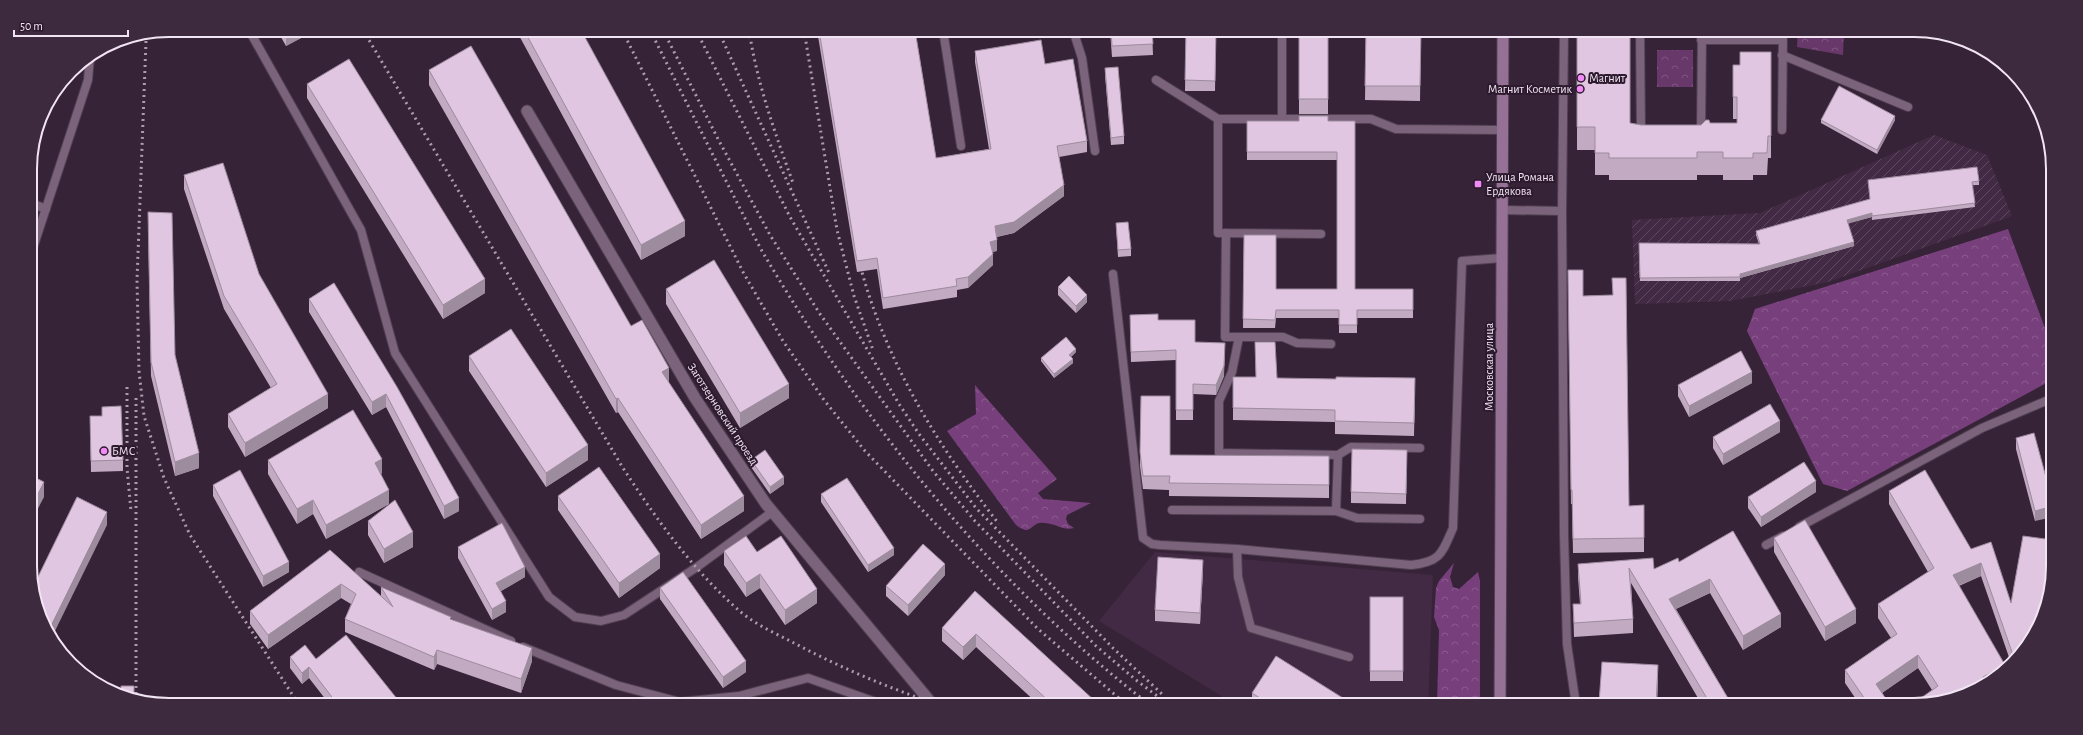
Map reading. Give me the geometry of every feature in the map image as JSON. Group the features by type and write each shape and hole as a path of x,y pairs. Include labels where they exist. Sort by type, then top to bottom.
{"main road":[{"name":"Московская улица","path":"1500,698 1503,37"}],"street":[{"name":"Заготзерновский проезд","path":"527,111 695,398 772,512 927,698"}],"lane":[{"path":"254,37 361,230 395,353 549,597 574,617 601,621 624,615 697,567 772,512"},
{"path":"944,37 961,146"},
{"path":"1075,37 1082,58 1095,151"},
{"path":"1282,37 1282,119"},
{"path":"1564,37 1562,211 1564,534 1567,644 1575,698"},
{"path":"1640,37 1641,142 1648,142"},
{"path":"1694,142 1701,142 1701,37"},
{"path":"1782,37 1782,130"},
{"path":"1701,40 1782,40"},
{"path":"1782,56 1908,107"},
{"path":"37,236 88,80 89,64"},
{"path":"1156,80 1218,119 1371,119 1396,129 1502,130"},
{"path":"1218,119 1218,233 1321,234"},
{"path":"37,206 46,209"},
{"path":"1503,210 1562,211"},
{"path":"1226,233 1225,337 1283,337 1297,343 1331,344"},
{"path":"1113,274 1144,538 1152,544 1160,545 1237,549 1412,564 1428,563 1443,552 1453,528 1462,261 1502,258"},
{"path":"1239,337 1232,372 1219,402 1219,453 1338,456 1351,447 1420,448"},
{"path":"1766,545 1982,428 2046,401"},
{"path":"1336,511 1338,456"},
{"path":"1172,510 1336,511 1357,518 1420,519"},
{"path":"1237,549 1238,577 1251,628 1349,656"},
{"path":"359,572 546,657 616,686 665,698"},
{"path":"719,698 739,696 808,678 864,698"}],"shaded area":[{"path":"1934,135 1987,155 2012,216 1828,282 1730,301 1635,304 1632,220 1760,213"},
{"path":"1155,552 1433,575 1428,698 1225,698 1099,621"}],"green space":[{"path":"1798,37 1844,37 1843,55 1797,47"},
{"path":"1657,50 1693,50 1693,87 1657,87"},
{"path":"2008,229 2046,331 2046,383 1847,491 1823,484 1747,331 1755,309"},
{"path":"975,385 1057,479 1038,493 1043,499 1091,503 1067,515 1066,519 1068,524 1074,528 1070,529 1048,523 1039,523 1029,530 1026,530 1016,525 947,431 976,414"},
{"path":"1454,563 1450,577 1453,587 1459,589 1478,572 1480,581 1480,698 1437,698 1439,630 1434,617 1436,588 1439,581"}],"building":[{"path":"528,37 585,37 685,221 641,245"},
{"path":"820,37 916,37 936,158 991,149 975,51 1041,40 1045,64 1073,59 1087,141 1057,146 1064,185 1014,222 995,226 997,240 990,242 993,254 968,277 956,279 957,286 883,298 877,258 857,261"},
{"path":"1111,37 1152,37 1153,44 1112,46"},
{"path":"1186,37 1216,37 1215,81 1185,80"},
{"path":"1299,37 1328,37 1328,99 1299,99"},
{"path":"1366,37 1421,37 1420,86 1365,86"},
{"path":"1577,37 1630,37 1630,123 1641,125 1701,125 1706,120 1709,120 1710,123 1737,123 1737,97 1733,97 1733,65 1740,65 1740,52 1771,52 1771,136 1768,136 1767,153 1753,153 1753,158 1723,158 1723,152 1697,152 1697,158 1609,158 1609,153 1595,153 1595,127 1577,127"},
{"path":"471,46 631,326 642,320 669,368 662,372 744,496 701,525 618,398 616,399 429,70"},
{"path":"349,59 485,279 443,305 307,84"},
{"path":"1118,67 1124,136 1111,138 1105,68"},
{"path":"1839,86 1895,116 1877,150 1821,120"},
{"path":"1299,116 1328,116 1328,121 1355,121 1355,289 1413,289 1413,310 1357,310 1357,325 1339,325 1339,310 1276,310 1275,320 1243,319 1244,235 1276,235 1276,289 1337,289 1337,152 1247,152 1247,121 1299,121"},
{"path":"223,163 259,274 328,394 245,443 228,414 277,384 224,296 184,175"},
{"path":"1977,167 1979,181 1972,182 1975,203 1872,216 1872,213 1847,220 1854,242 1740,274 1740,277 1640,278 1639,243 1760,244 1756,231 1870,199 1868,180"},
{"path":"148,212 172,213 175,355 199,453 175,462 151,362"},
{"path":"1128,222 1131,249 1118,250 1116,223"},
{"path":"714,260 789,384 740,413 666,289"},
{"path":"1568,270 1583,270 1583,296 1613,295 1612,278 1626,278 1629,506 1644,505 1644,538 1573,539"},
{"path":"1069,276 1087,295 1076,306 1058,287"},
{"path":"334,283 397,387 459,498 444,506 386,394 372,402 309,299"},
{"path":"1158,314 1158,320 1195,320 1195,342 1225,343 1224,366 1216,385 1193,384 1193,410 1176,410 1176,350 1131,352 1130,315"},
{"path":"511,329 588,445 546,473 469,356"},
{"path":"1066,337 1076,349 1069,355 1073,359 1054,374 1041,358"},
{"path":"1255,342 1275,342 1277,378 1415,378 1414,423 1335,421 1335,410 1233,408 1233,377 1256,377"},
{"path":"1741,351 1752,372 1689,406 1678,385"},
{"path":"1141,396 1170,396 1170,455 1329,456 1329,485 1169,483 1170,476 1143,476 1140,452"},
{"path":"1770,404 1780,421 1723,454 1713,437"},
{"path":"121,406 123,460 91,461 90,416 102,416 102,407"},
{"path":"353,410 382,459 375,463 389,490 326,525 313,500 297,509 268,460"},
{"path":"2034,433 2046,477 2046,508 2035,511 2016,438"},
{"path":"1352,449 1407,450 1406,494 1351,492"},
{"path":"765,450 784,477 770,487 751,460"},
{"path":"1804,462 1816,481 1761,517 1748,497"},
{"path":"599,467 660,554 619,583 558,496"},
{"path":"240,470 289,562 263,576 213,485"},
{"path":"1925,470 1971,549 1991,542 2011,603 2023,536 2046,539 2045,583 2039,608 2024,639 2012,654 1981,563 1953,575 2004,662 1983,678 1956,691 1921,698 1938,686 1918,655 1876,684 1885,698 1864,698 1845,670 1897,634 1878,604 1934,568 1889,491"},
{"path":"37,478 44,482 37,496"},
{"path":"847,478 894,548 868,565 821,494"},
{"path":"77,497 107,512 52,625 44,608 38,577"},
{"path":"395,500 413,532 384,549 368,521"},
{"path":"1805,520 1856,609 1825,627 1774,538"},
{"path":"502,523 525,567 496,583 506,601 492,609 458,547"},
{"path":"1733,531 1781,614 1743,636 1710,579 1669,599 1728,698 1707,698 1629,568 1633,619 1574,623 1573,604 1581,604 1578,564 1653,558 1654,569 1678,558 1679,562"},
{"path":"746,536 757,552 781,536 817,589 785,610 760,574 746,583 724,551"},
{"path":"923,544 945,564 908,605 886,586"},
{"path":"330,550 393,607 381,587 451,617 450,619 532,648 521,679 437,650 434,657 345,619 356,594 341,584 268,635 250,611"},
{"path":"1158,557 1203,560 1200,613 1155,610"},
{"path":"683,572 746,661 723,677 660,588"},
{"path":"975,591 1092,698 1045,698 976,634 963,647 942,628"},
{"path":"1370,597 1403,597 1403,671 1370,671"},
{"path":"346,635 396,698 333,698 309,667 302,673 290,657 305,645 316,659"},
{"path":"1276,656 1343,698 1260,698 1252,693"},
{"path":"1602,662 1658,665 1656,698 1599,698"},
{"path":"121,686 134,686 134,693 121,689"}],"railway":[{"path":"367,37 623,468 649,507 692,563 724,597 748,618 761,626 847,669 919,698"},
{"path":"626,37 743,272 783,341 824,400 865,451 1038,629 1119,698"},
{"path":"654,37 762,251 801,315 887,438 934,496 984,553 1036,606 1092,657 1142,698"},
{"path":"667,37 718,139 770,235 820,314 933,471 975,521 1096,646 1160,698"},
{"path":"700,37 790,217 899,404 919,434 976,508 1113,648 1162,694"},
{"path":"721,37 830,275"},
{"path":"750,37 752,50 773,127 793,183"},
{"path":"805,37 837,230 854,296 873,350"},
{"path":"146,41 137,280 139,371 144,416 164,478 190,535 295,698"},
{"path":"859,261 883,332 915,400 954,463 999,524"},
{"path":"127,387 127,468 131,511"},
{"path":"136,394 136,693"}],"place":[{"name":"Магнит","path":"1581,78"},
{"name":"Магнит Косметик","path":"1580,89"},
{"name":"Улица Романа Ердякова","path":"1478,184"},
{"name":"БМС","path":"104,451"}]}
